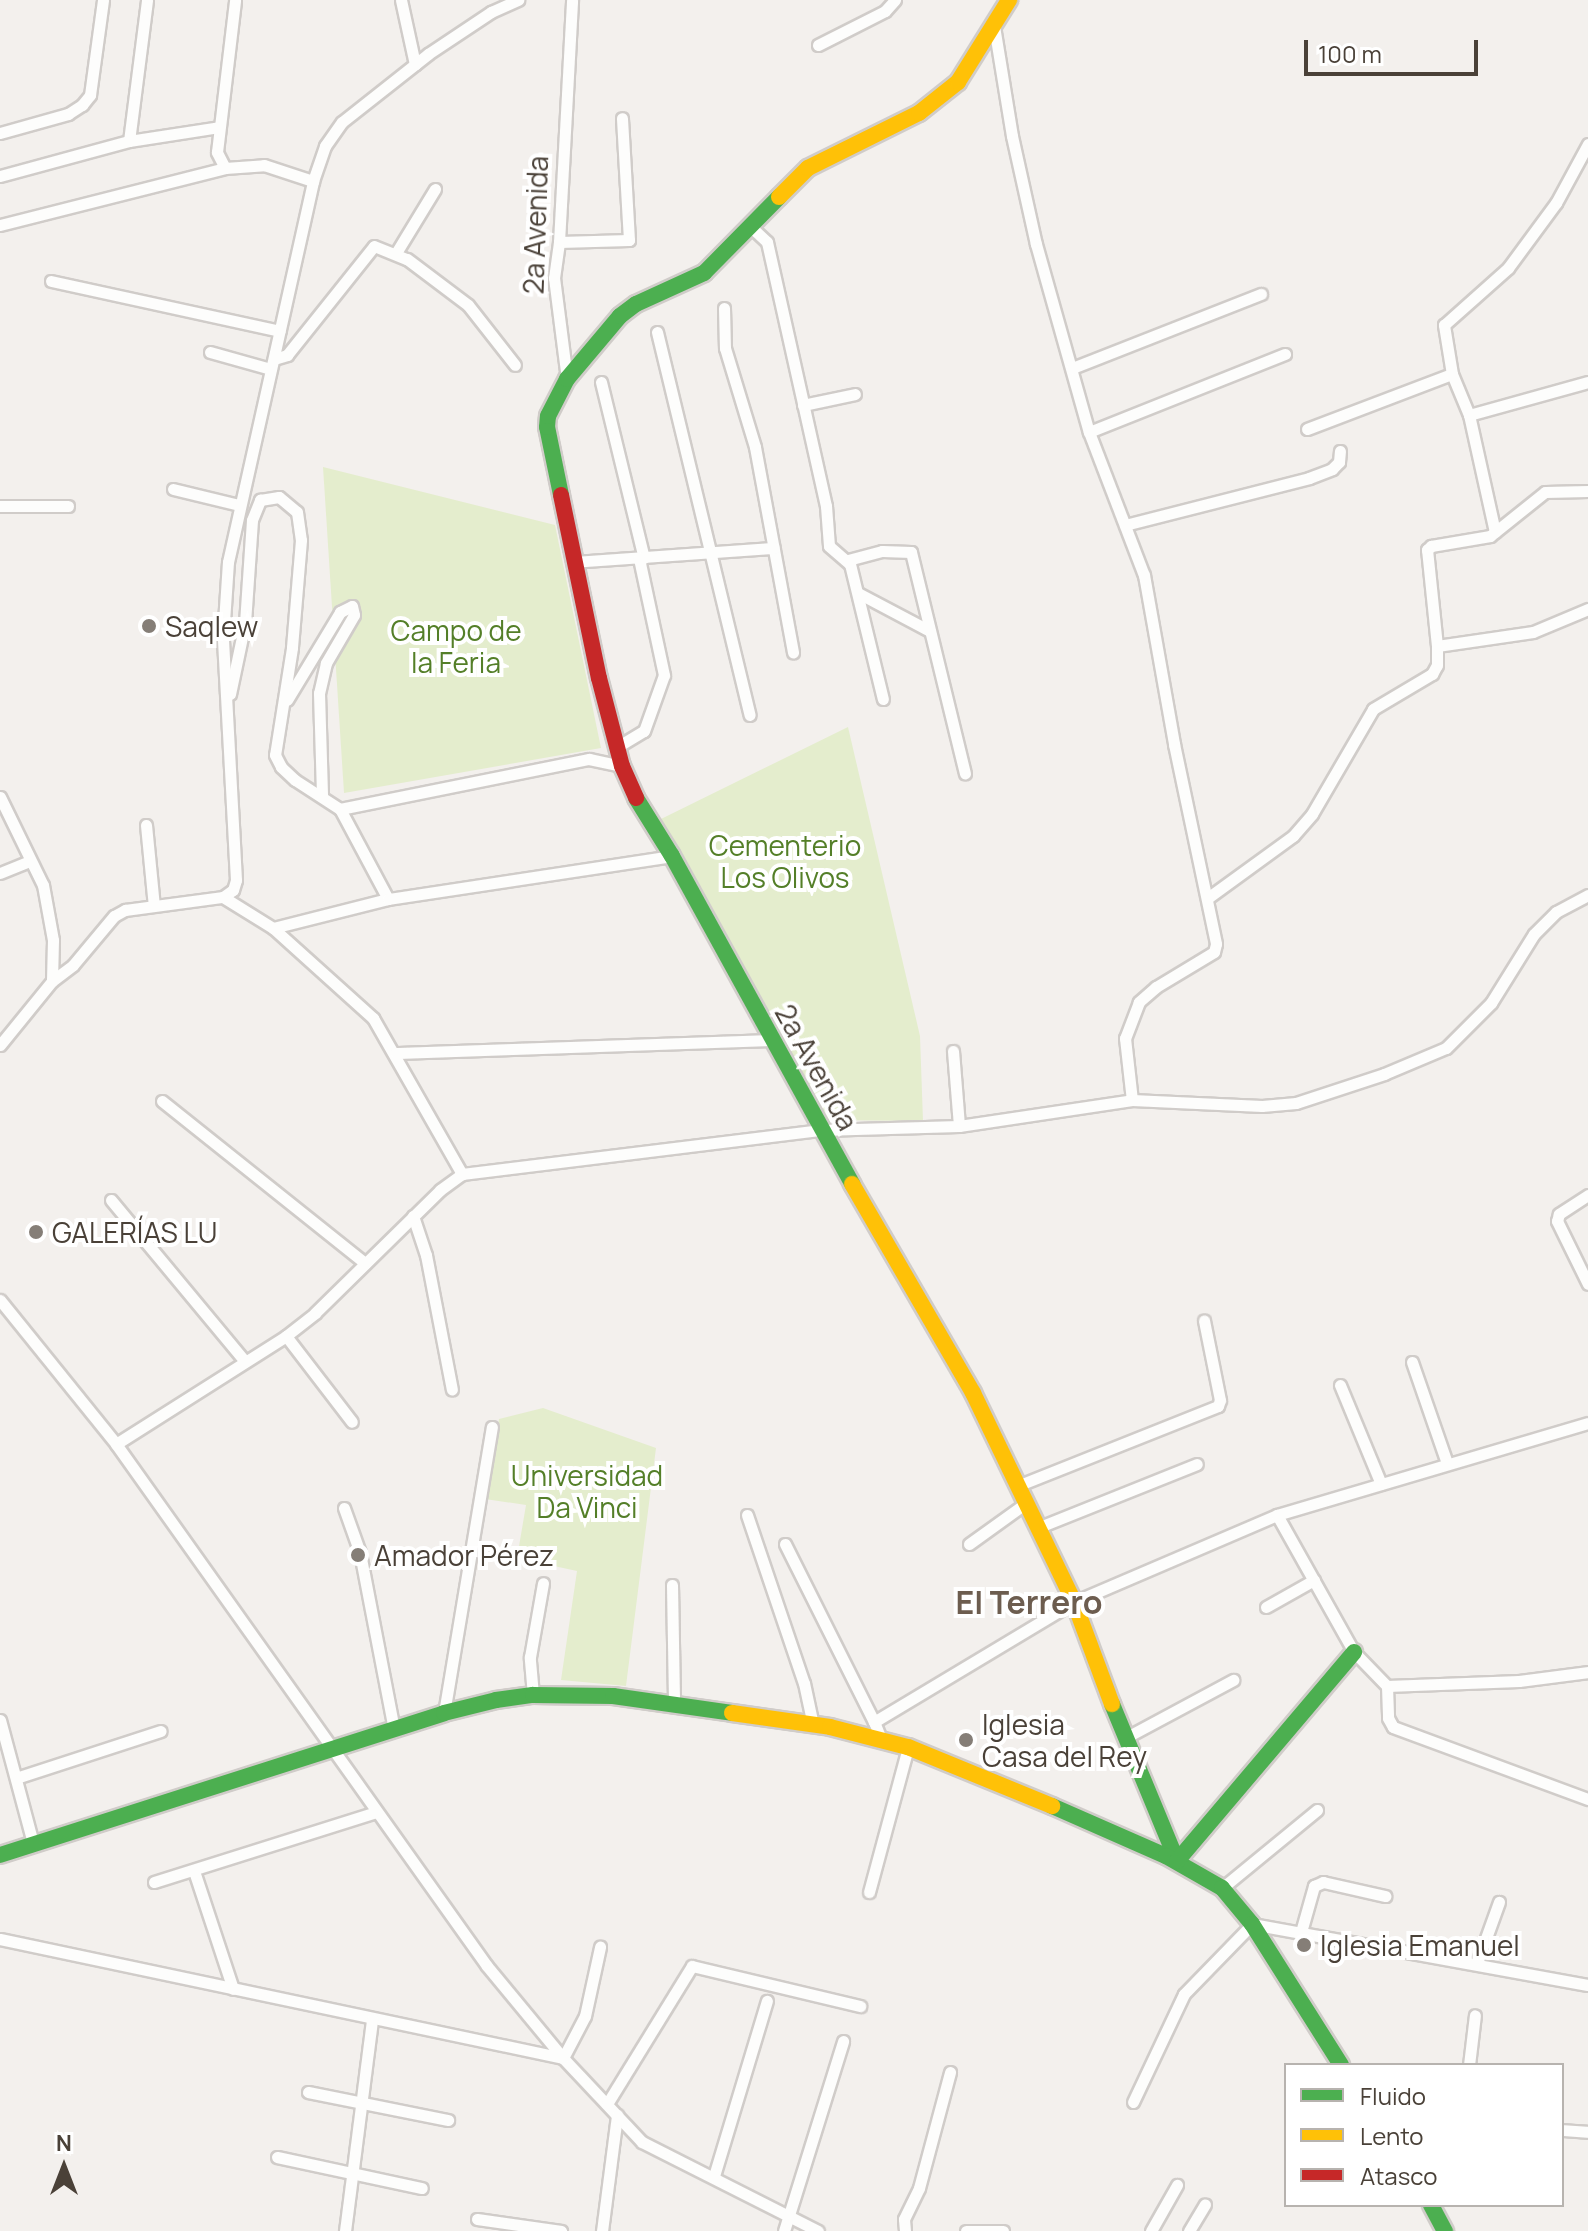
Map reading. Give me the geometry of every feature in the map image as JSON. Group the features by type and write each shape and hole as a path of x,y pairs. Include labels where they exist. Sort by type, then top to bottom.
{"street":[{"path":"0,133 68,114 90,95 103,0"},
{"path":"129,141 147,0"},
{"path":"225,168 217,152 235,0"},
{"path":"401,0 415,64"},
{"path":"0,1045 52,981 73,965 114,916 125,910 223,897 233,890 236,880 223,637 228,562 313,181 325,146 342,122 415,64 491,12 518,0"},
{"name":"2a Avenida","path":"572,0 559,242 554,278 567,379 548,416 547,427 573,562 622,766 634,795 672,856 821,1130 973,1393 1074,1602 1125,1738 1177,1861"},
{"path":"818,45 885,11 895,0"},
{"path":"567,379 620,316 636,304 704,273 808,168 919,113 958,82 1009,0"},
{"path":"994,26 1012,136 1036,244 1089,432 1144,575 1174,744 1209,897 1216,944 1214,952 1156,987 1139,1002 1125,1038 1132,1100"},
{"path":"559,242 629,240 622,118"},
{"path":"0,176 129,141 219,127"},
{"path":"1495,532 1469,415 1452,374 1444,325 1508,268 1556,203 1588,144"},
{"path":"0,225 225,168 264,165 313,181"},
{"path":"396,253 435,189"},
{"path":"750,226 767,242 826,506 829,546 848,560 883,699"},
{"path":"210,352 273,364 287,355 370,247 396,253 436,278 468,305 515,365"},
{"path":"51,281 280,331"},
{"path":"1072,368 1261,294"},
{"path":"724,308 725,348 755,447 774,548 779,594 793,653"},
{"path":"657,332 750,715"},
{"path":"1089,432 1285,354"},
{"path":"1307,429 1452,374"},
{"path":"601,382 642,558 664,675 644,731 617,747"},
{"path":"1469,415 1588,382"},
{"path":"803,405 855,394"},
{"path":"1125,525 1309,478 1332,469 1339,462 1340,451"},
{"path":"173,489 239,505"},
{"path":"1209,897 1293,836 1312,814 1373,709 1432,674 1437,665 1437,646 1427,550 1431,546 1485,538 1545,492 1588,491"},
{"path":"225,714 245,623 255,507 269,497 289,502 297,512 301,528 292,648 275,755 281,767 295,780 340,809 388,899"},
{"path":"0,506 68,506"},
{"path":"573,562 774,548"},
{"path":"848,560 882,551 911,552 965,774"},
{"path":"858,593 930,631"},
{"path":"283,708 340,612 352,606 354,615 326,663 319,693 322,796"},
{"path":"1437,646 1533,632 1588,609"},
{"path":"340,809 589,759 622,766"},
{"path":"0,797 43,885 53,940 52,981"},
{"path":"146,825 154,906"},
{"path":"273,928 388,899 672,856"},
{"path":"0,873 30,861"},
{"path":"116,1444 286,1336 462,1174 821,1130 959,1126 1132,1100 1262,1106 1296,1103 1384,1074 1446,1048 1491,1003 1534,934 1556,912 1588,895"},
{"path":"223,897 273,928 373,1018 396,1053 462,1174"},
{"path":"396,1053 773,1040"},
{"path":"953,1051 959,1126"},
{"path":"162,1101 365,1263"},
{"path":"1588,1195 1559,1214 1557,1221 1588,1284"},
{"path":"111,1200 244,1360"},
{"path":"413,1216 426,1255 452,1390"},
{"path":"0,1300 116,1444 487,1966 563,2058 642,2142 818,2231"},
{"path":"1017,1486 1218,1406 1220,1400 1204,1321"},
{"path":"286,1336 352,1422"},
{"path":"1412,1362 1447,1463"},
{"path":"1340,1385 1381,1484"},
{"path":"874,1722 1074,1602 1277,1515 1588,1423"},
{"path":"444,1713 492,1427"},
{"path":"1037,1528 1197,1464"},
{"path":"969,1544 1026,1503"},
{"path":"344,1508 360,1553 394,1729"},
{"path":"747,1515 800,1671 813,1725"},
{"path":"1277,1515 1354,1652 1387,1686 1388,1718 1393,1727 1588,1799"},
{"path":"785,1544 881,1739"},
{"path":"1266,1607 1314,1580"},
{"path":"533,1695 530,1657 543,1583"},
{"path":"672,1585 674,1704"},
{"path":"1177,1861 1354,1652"},
{"path":"1387,1686 1519,1681 1588,1672"},
{"path":"1125,1738 1233,1680"},
{"path":"0,1855 444,1713 533,1695 613,1696 813,1725 908,1747 1177,1861 1222,1888 1252,1924 1340,2063"},
{"path":"0,1720 33,1843"},
{"path":"16,1778 161,1731"},
{"path":"869,1892 908,1747"},
{"path":"1222,1888 1317,1810"},
{"path":"154,1882 376,1812"},
{"path":"194,1871 233,1989"},
{"path":"1301,1932 1314,1886 1323,1882 1385,1896"},
{"path":"1477,1963 1499,1902"},
{"path":"1252,1924 1588,1985"},
{"path":"1133,2102 1184,1994 1252,1924"},
{"path":"0,1939 563,2058"},
{"path":"563,2058 585,2016 600,1947"},
{"path":"607,2104 692,1966 860,2006"},
{"path":"714,2176 767,2001"},
{"path":"1469,2063 1475,2015"},
{"path":"345,2231 372,2020"},
{"path":"784,2231 843,2041"},
{"path":"905,2231 904,2219 919,2188 950,2072"},
{"path":"308,2092 448,2120"},
{"path":"602,2231 617,2115"},
{"path":"1564,2130 1588,2132"},
{"path":"277,2157 422,2188"},
{"path":"1151,2231 1177,2185"},
{"path":"1189,2231 1205,2204"},
{"path":"1432,2207 1445,2231"},
{"path":"477,2219 561,2231"},
{"path":"966,2231 1003,2231"}],"green space":[{"name":"Campo de la Feria","path":"323,467 555,525 601,748 344,793"},
{"name":"Cementerio Los Olivos","path":"848,727 920,1036 923,1121 820,1120 661,823 661,819"},
{"name":"Universidad Da Vinci","path":"543,1408 656,1448 626,1686 561,1680 577,1571 517,1558 526,1505 485,1499 499,1419"}],"traffic: fast":[{"path":"561,495 547,427 548,416 567,379 620,316 636,304 704,273 779,197"},
{"path":"636,798 672,856 852,1184"},
{"path":"1177,1861 1354,1652"},
{"path":"0,1855 444,1713 496,1700 533,1695 613,1696 732,1713"},
{"path":"1112,1704 1177,1861"},
{"path":"1052,1806 1166,1856 1222,1888 1252,1924 1340,2063"},
{"path":"1432,2207 1445,2231"}],"traffic: slow":[{"path":"779,197 808,168 919,113 958,82 1009,0"},
{"path":"852,1184 973,1393 1074,1602 1112,1704"},
{"path":"732,1713 830,1727 908,1747 1052,1806"}],"traffic: jam":[{"path":"561,495 599,678 622,766 636,798"}],"place":[{"name":"Saqlew","path":"149,626"},
{"name":"GALERÍAS LU","path":"36,1232"},
{"name":"Amador Pérez","path":"358,1555"},
{"name":"Iglesia Casa del Rey","path":"966,1740"},
{"name":"Iglesia Emanuel","path":"1304,1945"}],"district":[{"name":"El Terrero","path":"1029,1602"}]}
